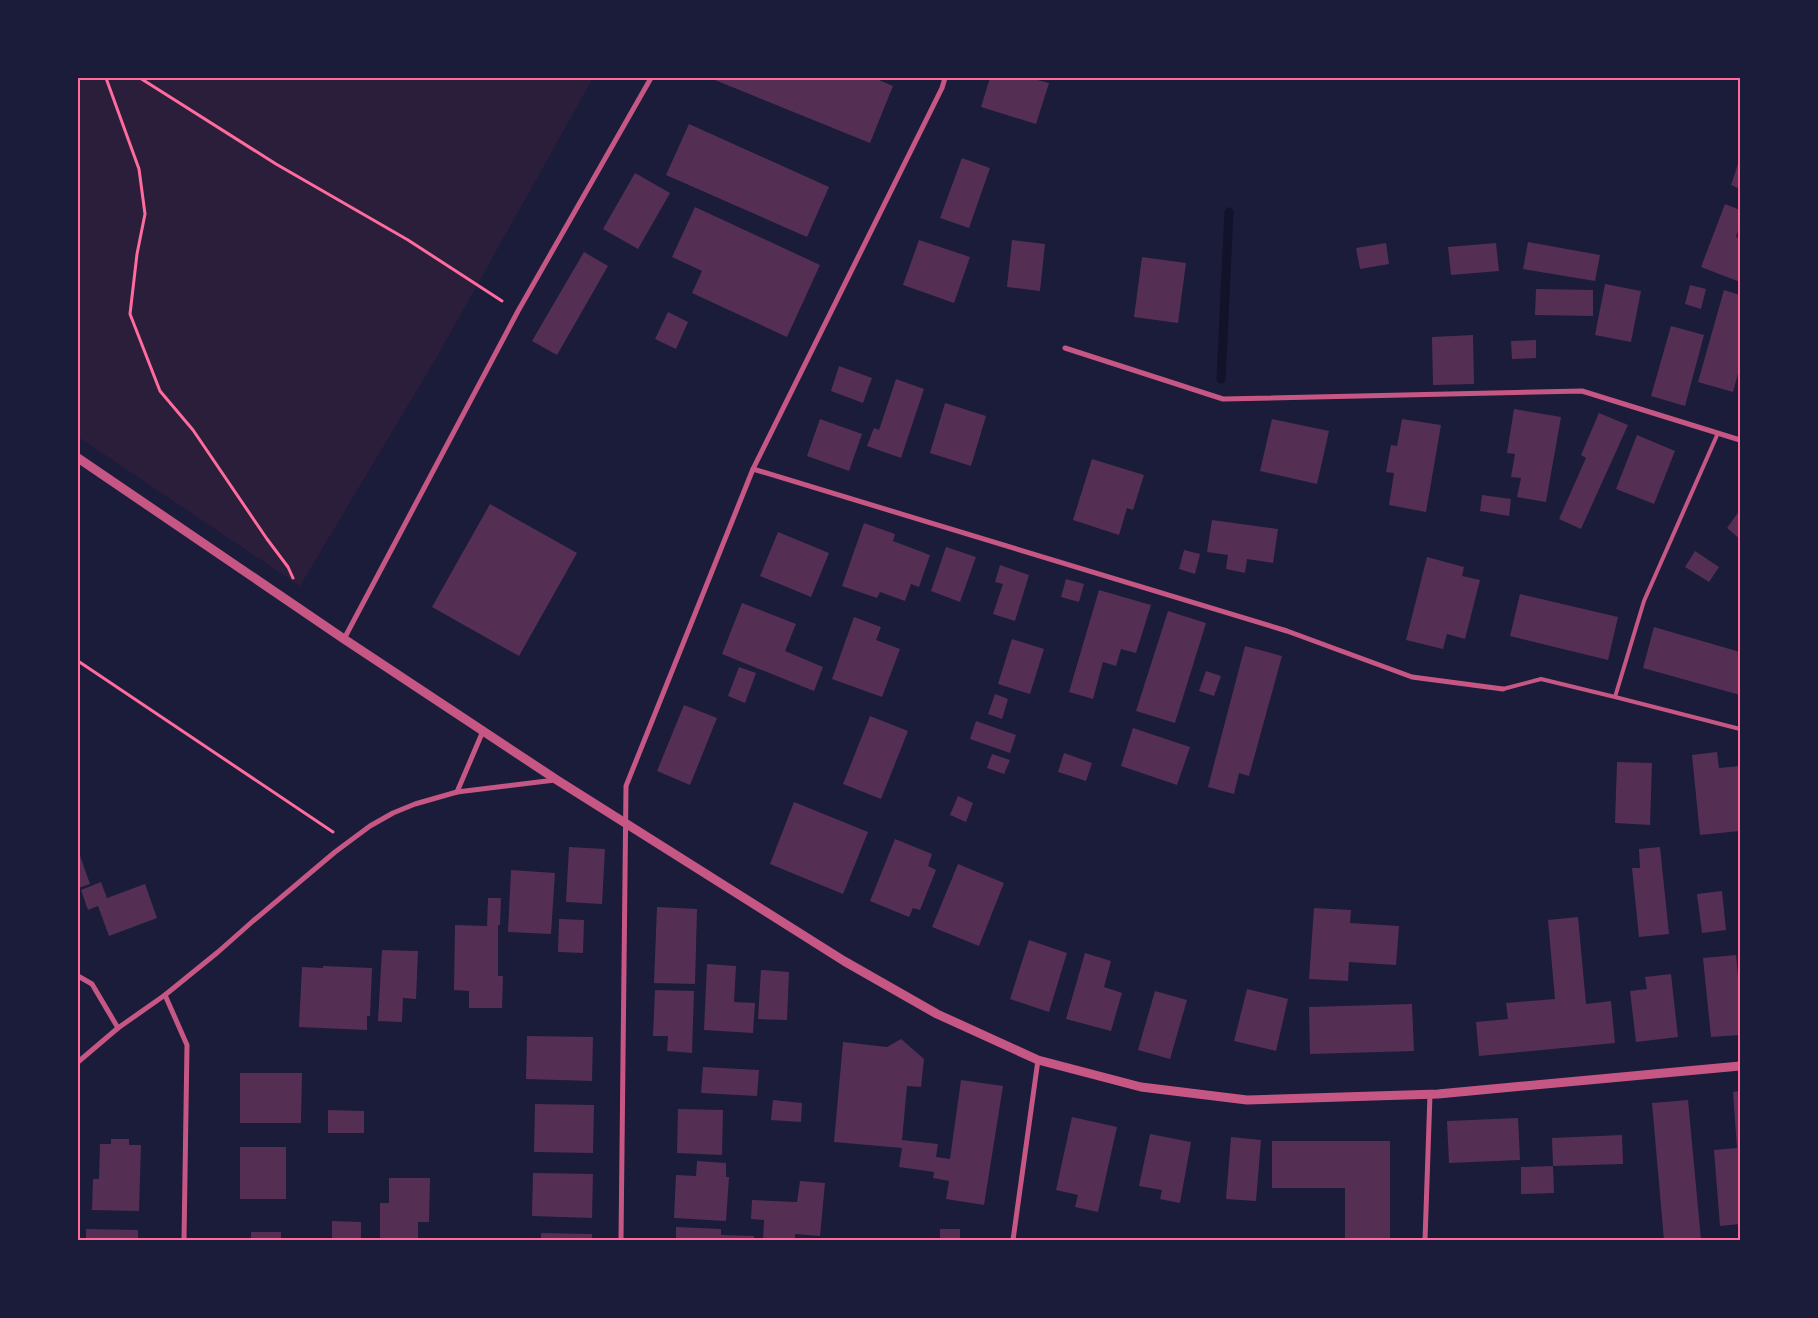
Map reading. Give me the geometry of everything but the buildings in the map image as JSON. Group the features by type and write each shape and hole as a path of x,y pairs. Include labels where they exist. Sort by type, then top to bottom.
{"street":[{"path":"344,639 518,311 651,78"},
{"path":"621,1240 626,786 753,469 942,88 945,78"},
{"path":"1065,348 1223,399 1582,391 1740,440"},
{"path":"78,458 344,639 626,825 844,961 937,1014 1038,1060 1141,1087 1247,1100 1430,1094 1740,1066"},
{"path":"753,469 1287,631 1412,677 1503,689"},
{"path":"457,792 483,730"},
{"path":"78,1062 118,1028 164,995 218,952 252,920 335,852 370,826 393,812 457,792 557,780"},
{"path":"78,976 92,984 118,1028"},
{"path":"164,995 187,1045 184,1240"},
{"path":"1013,1240 1038,1060"},
{"path":"1425,1240 1430,1094"}],"lane":[{"path":"1615,697 1644,601 1718,433"},
{"path":"1503,689 1541,679 1740,729"}],"path":[{"path":"106,78 139,169 146,214 137,254 130,314 160,391 193,430 288,567 295,583"},
{"path":"140,78 276,164 408,240 518,311"},
{"path":"78,661 323,825"}],"shaded area":[{"path":"78,78 593,78 438,355 300,586 78,437"}],"waterway":[{"path":"1221,379 1229,212"}]}
